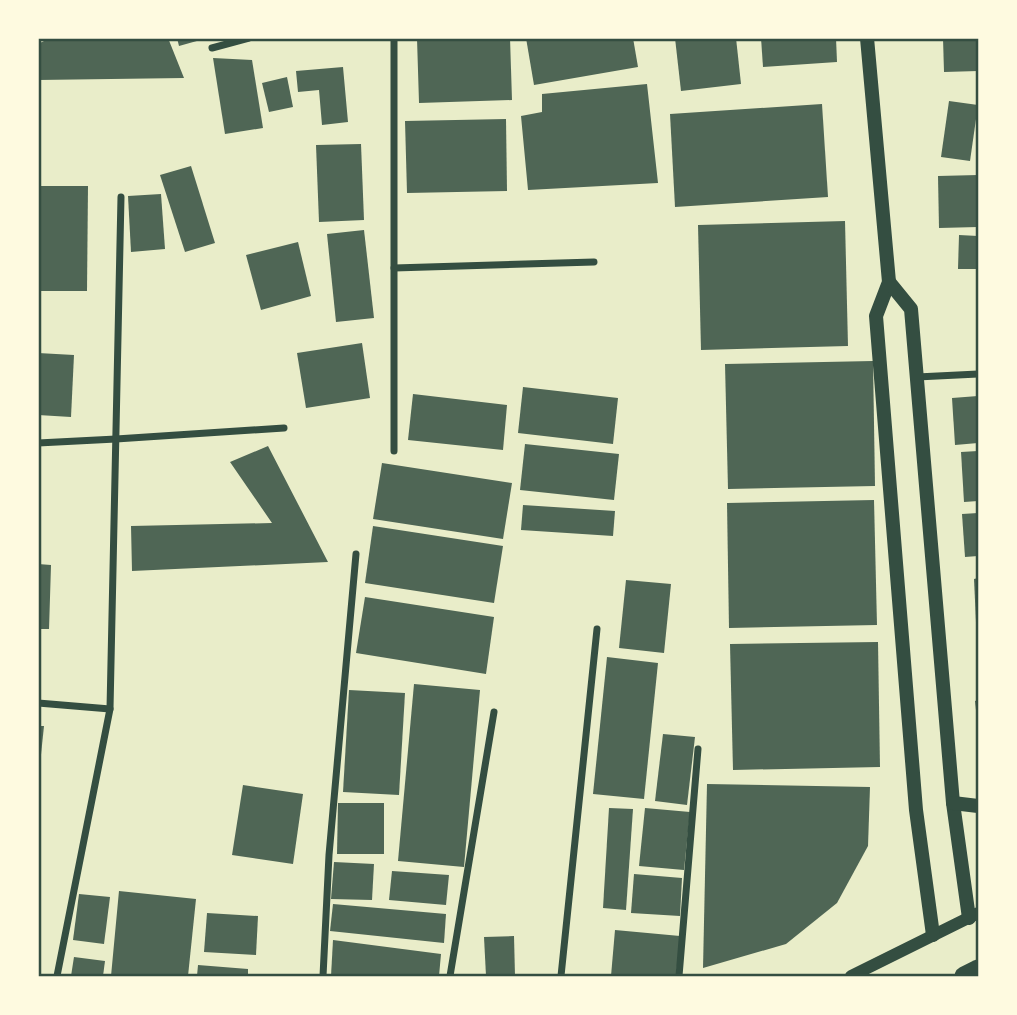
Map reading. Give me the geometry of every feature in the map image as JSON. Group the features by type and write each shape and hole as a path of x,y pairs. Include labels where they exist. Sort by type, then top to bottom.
{"highway":[{"path":"964,976 978,969"}],"main road":[{"path":"867,38 889,282 876,316 916,810 933,935"},
{"path":"889,282 911,309 953,803 974,915"},
{"path":"953,803 978,806"}],"street":[{"path":"212,48 249,38"},
{"path":"394,38 394,451"},
{"path":"57,976 110,709 121,197"},
{"path":"394,268 594,262"},
{"path":"917,377 978,374"},
{"path":"38,443 284,428"},
{"path":"323,976 329,855 356,554"},
{"path":"561,976 597,629"},
{"path":"38,703 110,709"},
{"path":"450,976 494,712"},
{"path":"679,976 698,749"},
{"path":"851,976 974,915"}],"building":[{"path":"50,38 168,38 184,78 38,80 38,44"},
{"path":"177,38 204,38 204,39 179,46"},
{"path":"510,38 512,100 419,103 417,39"},
{"path":"526,38 633,38 638,67 534,85"},
{"path":"675,38 736,38 741,84 681,91"},
{"path":"761,38 836,38 837,62 763,67"},
{"path":"943,38 978,38 978,71 944,72"},
{"path":"213,58 252,60 263,128 225,134"},
{"path":"343,67 348,122 322,125 319,90 298,92 296,71"},
{"path":"287,77 293,107 269,112 262,83"},
{"path":"647,84 658,183 528,190 521,116 542,112 542,94"},
{"path":"949,101 978,105 970,161 941,157"},
{"path":"822,104 828,197 675,207 670,114"},
{"path":"506,119 507,191 407,193 405,121"},
{"path":"361,144 364,220 319,222 316,145"},
{"path":"191,166 215,243 185,252 160,175"},
{"path":"978,175 978,227 939,228 938,176"},
{"path":"38,186 88,186 87,291 38,291"},
{"path":"161,194 165,249 131,252 128,196"},
{"path":"845,221 848,346 701,350 698,225"},
{"path":"364,230 374,318 336,322 327,234"},
{"path":"959,235 978,236 978,269 958,269"},
{"path":"298,242 311,296 261,310 246,255"},
{"path":"362,343 370,398 306,408 297,353"},
{"path":"38,353 74,355 71,417 38,415"},
{"path":"873,361 875,486 728,489 725,364"},
{"path":"523,387 618,398 613,444 518,433"},
{"path":"413,394 507,405 503,450 408,440"},
{"path":"978,396 978,443 955,445 952,398"},
{"path":"525,444 619,454 614,500 520,490"},
{"path":"268,446 328,562 132,571 131,526 272,523 230,462"},
{"path":"978,451 978,501 964,502 961,452"},
{"path":"382,463 512,483 503,539 373,519"},
{"path":"874,500 877,625 729,628 727,503"},
{"path":"523,505 615,511 613,536 521,530"},
{"path":"978,513 978,556 965,557 962,514"},
{"path":"373,526 503,546 494,603 365,583"},
{"path":"38,564 51,565 49,629 38,629"},
{"path":"978,578 978,621 976,622 974,579"},
{"path":"626,580 671,584 664,653 619,648"},
{"path":"365,597 494,617 486,674 356,653"},
{"path":"878,642 880,767 733,770 730,644"},
{"path":"607,657 658,663 644,799 593,794"},
{"path":"414,684 480,690 464,867 398,861"},
{"path":"349,690 405,693 399,795 343,792"},
{"path":"978,700 978,718 977,719 975,701"},
{"path":"38,726 44,726 40,764 38,764"},
{"path":"663,734 695,737 687,805 655,801"},
{"path":"707,784 870,787 868,846 837,903 786,944 703,968"},
{"path":"243,785 303,794 293,864 232,855"},
{"path":"338,803 384,803 384,854 337,854"},
{"path":"609,808 633,809 626,910 603,908"},
{"path":"645,808 690,812 684,870 639,866"},
{"path":"334,862 374,864 372,900 331,899"},
{"path":"392,871 449,875 446,905 389,900"},
{"path":"634,874 682,878 680,916 631,913"},
{"path":"119,891 196,899 188,976 111,976"},
{"path":"79,894 110,897 104,944 73,940"},
{"path":"333,904 446,914 444,943 330,931"},
{"path":"207,913 258,916 256,955 204,952"},
{"path":"615,930 680,936 676,976 611,976"},
{"path":"514,936 515,976 486,976 484,937"},
{"path":"333,940 441,954 439,976 331,976"},
{"path":"74,957 105,961 103,976 71,976"},
{"path":"198,965 248,969 248,976 197,976"}]}
